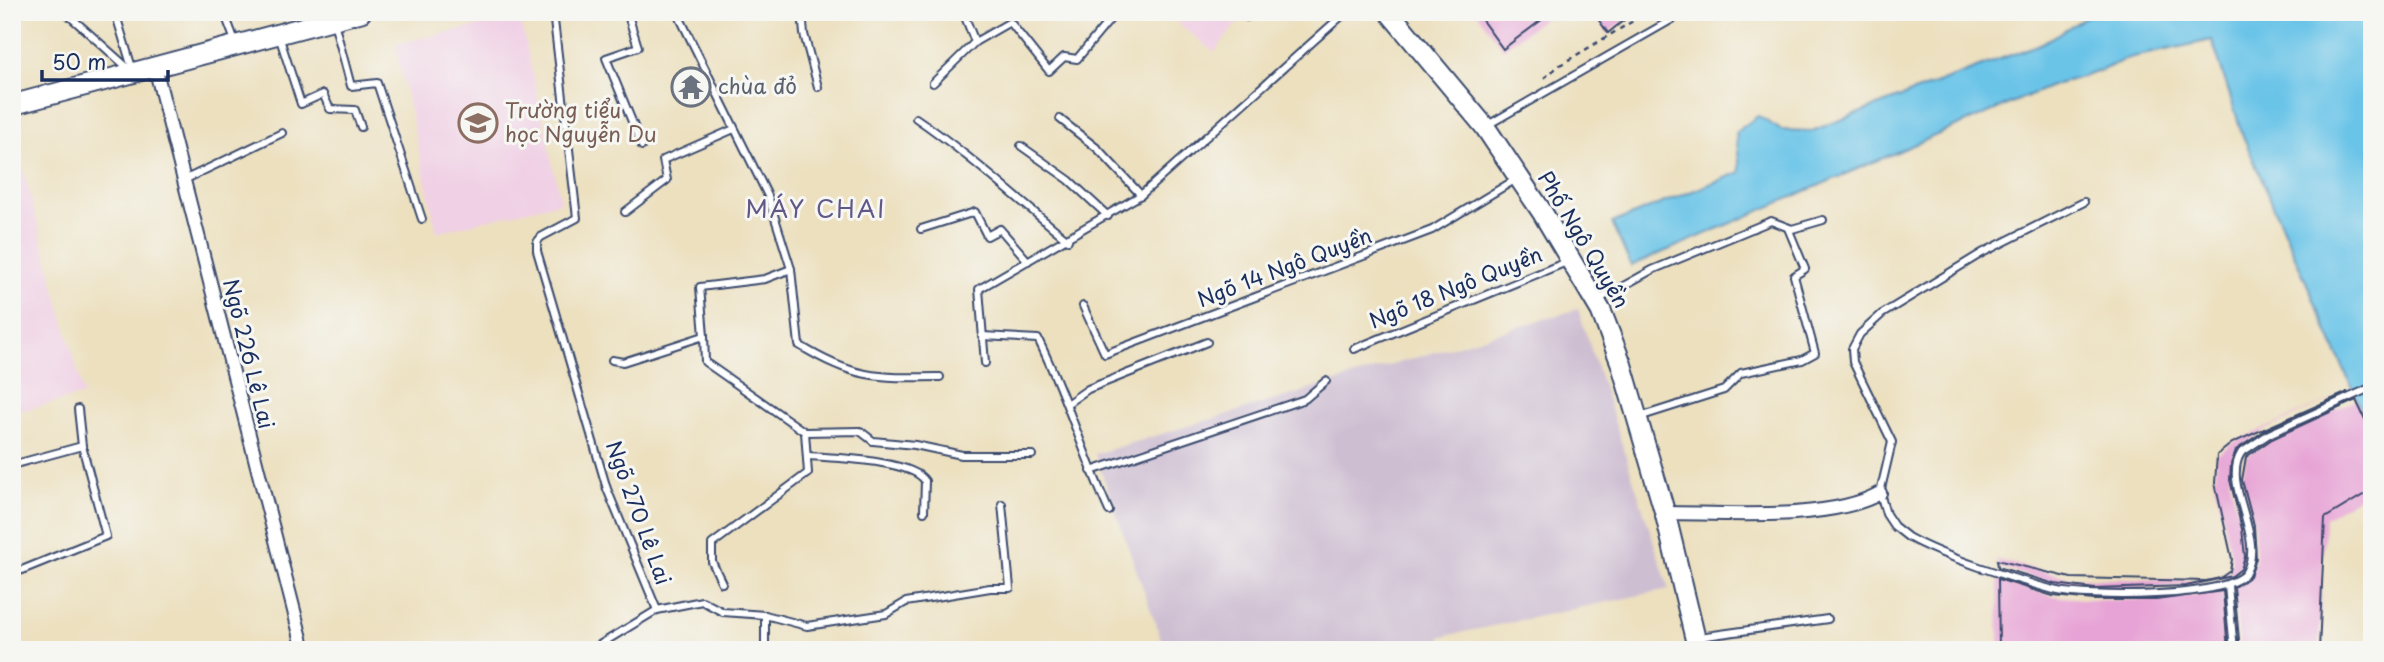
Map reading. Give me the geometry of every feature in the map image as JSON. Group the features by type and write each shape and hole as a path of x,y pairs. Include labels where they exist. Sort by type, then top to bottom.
{"street":[{"path":"12,104 361,12"},
{"name":"Phố Ngô Quyền","path":"1389,12 1485,127 1520,177 1608,325 1665,513 1698,643"},
{"name":"Ngõ 226 Lê Lai","path":"155,67 304,650"},
{"path":"1665,513 1785,512 1851,506 1880,493"}],"lane":[{"path":"65,12 133,73"},
{"path":"115,12 133,73"},
{"path":"224,12 237,46"},
{"name":"Ngõ 270 Lê Lai","path":"553,12 578,218 541,237 537,242 537,251 607,489 657,610 702,601 723,612 765,615 807,626 886,614 906,602 990,588 1010,588 1002,504"},
{"path":"627,12 638,47 606,58 642,146"},
{"path":"677,12 768,196 791,269 799,345 833,366 875,377 940,377"},
{"path":"802,12 804,34 818,87"},
{"path":"963,12 975,42"},
{"path":"1247,17 1254,12"},
{"path":"985,363 979,289 1068,240 1141,195 1346,12"},
{"path":"1485,127 1685,12"},
{"path":"933,83 975,42 1010,22 1049,71 1064,57 1077,59 1112,17"},
{"path":"333,20 351,86 377,83 422,219"},
{"path":"279,34 301,104 324,94 330,109 355,110 361,127"},
{"path":"916,118 968,153 990,178 1068,240"},
{"path":"1060,119 1098,149 1141,195"},
{"path":"625,212 667,180 663,160 734,129"},
{"path":"184,180 282,133"},
{"path":"1021,146 1069,180 1108,216"},
{"name":"Ngõ 14 Ngô Quyền","path":"1083,306 1105,354 1432,230 1520,177"},
{"path":"2084,202 1982,253 1882,314 1860,334 1852,349 1853,362 1892,442 1880,493 1894,526 1908,537 2056,590 2090,595 2194,592 2228,586 2240,580 2250,561 2251,546 2236,475 2241,453 2269,434 2372,387"},
{"path":"921,229 975,212 987,236 1000,229 1028,261"},
{"path":"1596,301 1652,270 1771,221 1795,229 1823,220"},
{"path":"1637,418 1724,390 1741,373 1802,360 1815,353 1794,276 1805,270 1788,228"},
{"name":"Ngõ 18 Ngô Quyền","path":"1354,349 1570,260"},
{"path":"791,269 765,279 700,287 705,362 733,379 805,432 860,431 873,441 915,444 962,455 1032,455"},
{"path":"612,360 623,362 704,336"},
{"path":"982,336 1038,339 1068,403 1091,471 1109,511"},
{"path":"1068,403 1088,389 1207,342"},
{"path":"1091,471 1306,399 1326,381"},
{"path":"12,574 106,536 82,446 78,409"},
{"path":"722,583 712,562 712,544 808,473 809,456 805,432"},
{"path":"12,465 82,446"},
{"path":"809,456 869,462 918,473 925,481 924,512"},
{"path":"2228,586 2234,650"},
{"path":"591,650 657,610"},
{"path":"765,615 765,650"},
{"path":"1698,643 1828,619"}],"shaded area":[{"path":"1164,12 1246,12 1214,52"},
{"name":"Trường tiểu học Nguyễn Du","path":"520,17 561,202 437,232 395,44"},
{"path":"12,129 84,395 12,413"},
{"path":"1578,309 1669,589 1440,637 1444,650 1165,650 1095,454"}],"water":[{"path":"2095,12 2372,12 2372,434 2243,136 2212,40 2129,58 2097,72 2051,86 1631,266 1612,223 1740,172 1736,132 1758,116 1781,130 1812,131 2042,43"}],"building":[{"path":"1476,12 1552,12 1503,49"},
{"path":"1593,12 1634,12 1608,33"},
{"path":"2348,392 2267,429 2236,450 2231,464 2230,480 2242,529 2245,557 2241,569 2232,576 2186,586 2095,589 2055,584 1998,567 1997,560 2071,578 2206,581 2220,578 2230,571 2232,559 2215,483 2217,455 2232,443"},
{"path":"2356,400 2372,434 2372,446 2368,447 2368,492 2325,518 2319,650 2240,650 2234,587 2250,576 2256,558 2254,526 2242,480 2246,457 2272,439"},
{"path":"1998,579 2053,596 2094,600 2156,600 2223,591 2228,650 1999,650"}],"place":[{"name":"chùa đỏ","path":"691,87"},
{"name":"Trường tiểu học Nguyễn Du","path":"478,123"}],"district":[{"name":"MÁY CHAI","path":"816,210"}]}
